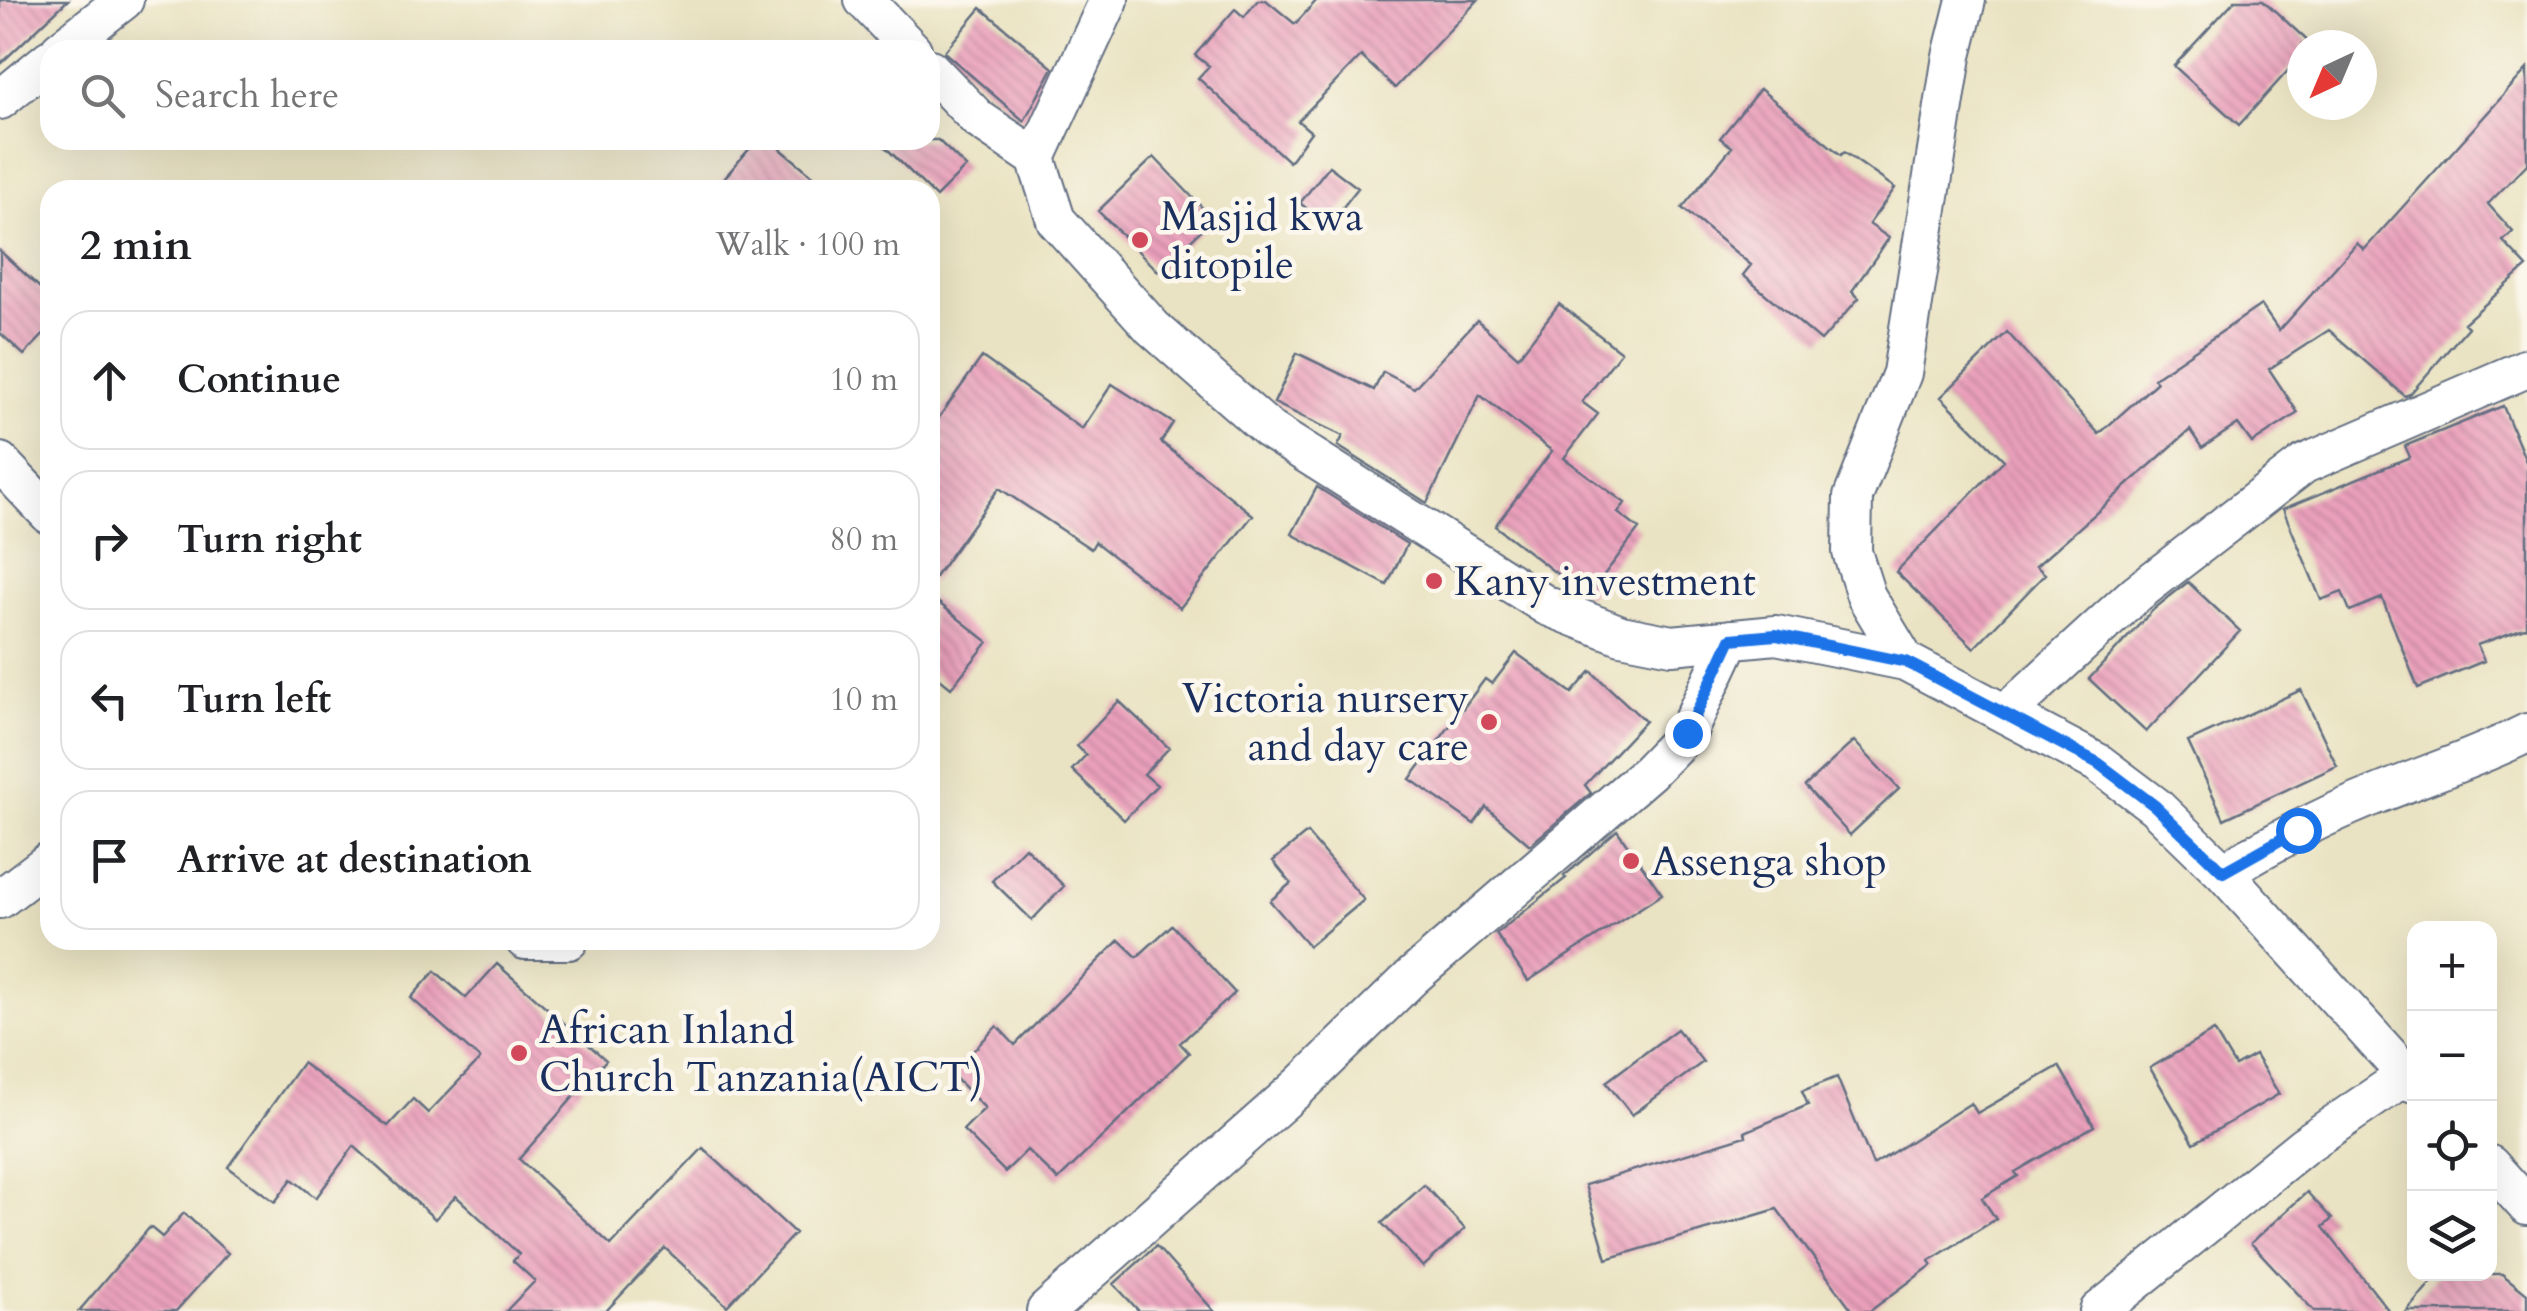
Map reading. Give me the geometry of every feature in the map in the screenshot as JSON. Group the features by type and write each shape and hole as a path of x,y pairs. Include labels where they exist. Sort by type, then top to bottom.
{"street":[{"path":"73,40 124,0"},
{"path":"864,0 902,40"},
{"path":"1036,158 1110,0"},
{"path":"1906,662 1866,596 1852,552 1853,498 1902,372 1952,56 1966,0"},
{"path":"0,100 40,66"},
{"path":"940,80 978,120 1036,158 1056,220 1152,328 1268,429 1547,606 1620,636 1672,645 1776,635 1906,662 2098,763 2155,806 2223,872 2407,1075"},
{"path":"2005,714 2137,592 2304,464 2527,368"},
{"path":"0,462 40,504"},
{"path":"1046,1311 1300,1086 1413,976 1650,772 1687,733 1731,639"},
{"path":"2223,872 2328,816 2471,761 2527,733"},
{"path":"0,898 40,868"},
{"path":"2098,1311 2112,1304 2303,1146 2407,1081"},
{"path":"2497,1173 2527,1206"}],"building":[{"path":"0,0 68,0 0,64"},
{"path":"1258,0 1266,0 1295,24 1317,0 1478,0 1395,88 1361,56 1298,121 1311,132 1289,162 1198,78 1209,66 1195,55 1235,9 1244,17"},
{"path":"2235,0 2263,0 2296,30 2287,30 2287,72 2239,125 2174,66"},
{"path":"981,8 1053,68 1024,121 944,52"},
{"path":"2527,69 2527,164 2488,204 2513,232 2503,241 2527,267 2464,323 2468,327 2410,394 2405,396 2329,330 2269,369 2298,413 2252,443 2238,424 2202,448 2190,430 2036,566 2045,574 1974,648 1896,572 2004,460 1941,397 2007,332 2099,434 2157,382 2154,378 2261,305 2279,331 2357,243 2364,250"},
{"path":"1760,89 1841,155 1844,152 1895,188 1869,224 1889,238 1852,291 1859,298 1821,341 1743,275 1751,265 1682,208 1732,147 1720,138"},
{"path":"940,142 966,167 940,193 940,180 919,180 888,150 940,150"},
{"path":"748,150 782,150 818,180 723,180"},
{"path":"1154,157 1213,219 1158,271 1098,211"},
{"path":"1329,166 1358,188 1328,226 1300,203"},
{"path":"0,251 40,288 40,338 24,355 0,333"},
{"path":"1559,304 1621,352 1582,402 1598,414 1564,458 1625,503 1618,513 1639,529 1587,597 1495,526 1552,451 1480,395 1427,503 1338,446 1343,436 1274,403 1297,353 1374,390 1383,372 1414,388 1477,320 1518,357"},
{"path":"982,357 1082,429 1112,384 1173,423 1161,442 1253,515 1180,608 1095,542 1091,549 999,488 940,570 940,416"},
{"path":"2503,406 2527,464 2527,627 2477,645 2484,661 2418,688 2382,598 2350,611 2342,592 2321,600 2283,509 2410,457 2405,446"},
{"path":"1317,487 1407,544 1387,585 1292,534"},
{"path":"2188,582 2240,631 2146,732 2089,679 2154,609"},
{"path":"940,604 988,642 951,688 940,679"},
{"path":"1516,653 1572,693 1591,671 1645,721 1585,785 1591,793 1530,845 1486,807 1474,824 1410,779 1485,679 1492,684"},
{"path":"2301,690 2337,766 2224,819 2188,742"},
{"path":"1119,701 1169,748 1144,774 1157,785 1124,820 1072,770 1086,755 1077,746"},
{"path":"1854,741 1899,789 1850,835 1805,786"},
{"path":"1617,830 1662,894 1528,981 1496,934 1566,878"},
{"path":"1307,833 1364,900 1309,946 1270,901 1291,883 1273,861"},
{"path":"1025,847 1064,886 1032,920 992,881"},
{"path":"1172,925 1235,993 1180,1043 1189,1053 1058,1180 1027,1150 1005,1172 963,1130 985,1108 951,1074 997,1026 1015,1045 1119,940 1137,957"},
{"path":"497,964 606,1060 519,1159 611,1245 703,1148 795,1233 727,1306 665,1248 606,1311 506,1311 535,1281 513,1261 519,1254 456,1196 435,1219 354,1146 316,1198 292,1179 275,1202 228,1167 302,1063 388,1126 413,1099 428,1113 480,1059 411,998 435,971 466,998"},
{"path":"1677,1029 1703,1062 1632,1115 1606,1082"},
{"path":"2214,1031 2235,1066 2255,1055 2279,1094 2194,1143 2150,1068"},
{"path":"2059,1066 2094,1126 2015,1172 2018,1176 1982,1198 1996,1219 1929,1261 1932,1265 1870,1311 1853,1311 1777,1209 1607,1259 1585,1185 1746,1136 1745,1132 1808,1105 1802,1091 1837,1077 1873,1165 1971,1103 1977,1113"},
{"path":"1424,1185 1465,1229 1423,1267 1382,1223"},
{"path":"2307,1192 2332,1219 2323,1227 2389,1311 2314,1311 2251,1243"},
{"path":"184,1213 228,1253 176,1311 79,1311 150,1227 162,1237"},
{"path":"1156,1246 1214,1311 1139,1311 1114,1284"},
{"path":"2497,1274 2502,1274 2527,1294 2527,1311 2407,1311 2432,1281 2497,1281"}],"place":[{"name":"Masjid kwa ditopile","path":"1140,240"},
{"name":"Kany investment","path":"1434,581"},
{"name":"Victoria nursery and day care","path":"1489,722"},
{"name":"Assenga shop","path":"1631,861"},
{"name":"African Inland Church Tanzania(AICT)","path":"519,1053"}],"route":[{"path":"1687,733 1731,639 1776,635 1906,662 2098,763 2155,806 2223,872 2298,830"}]}
